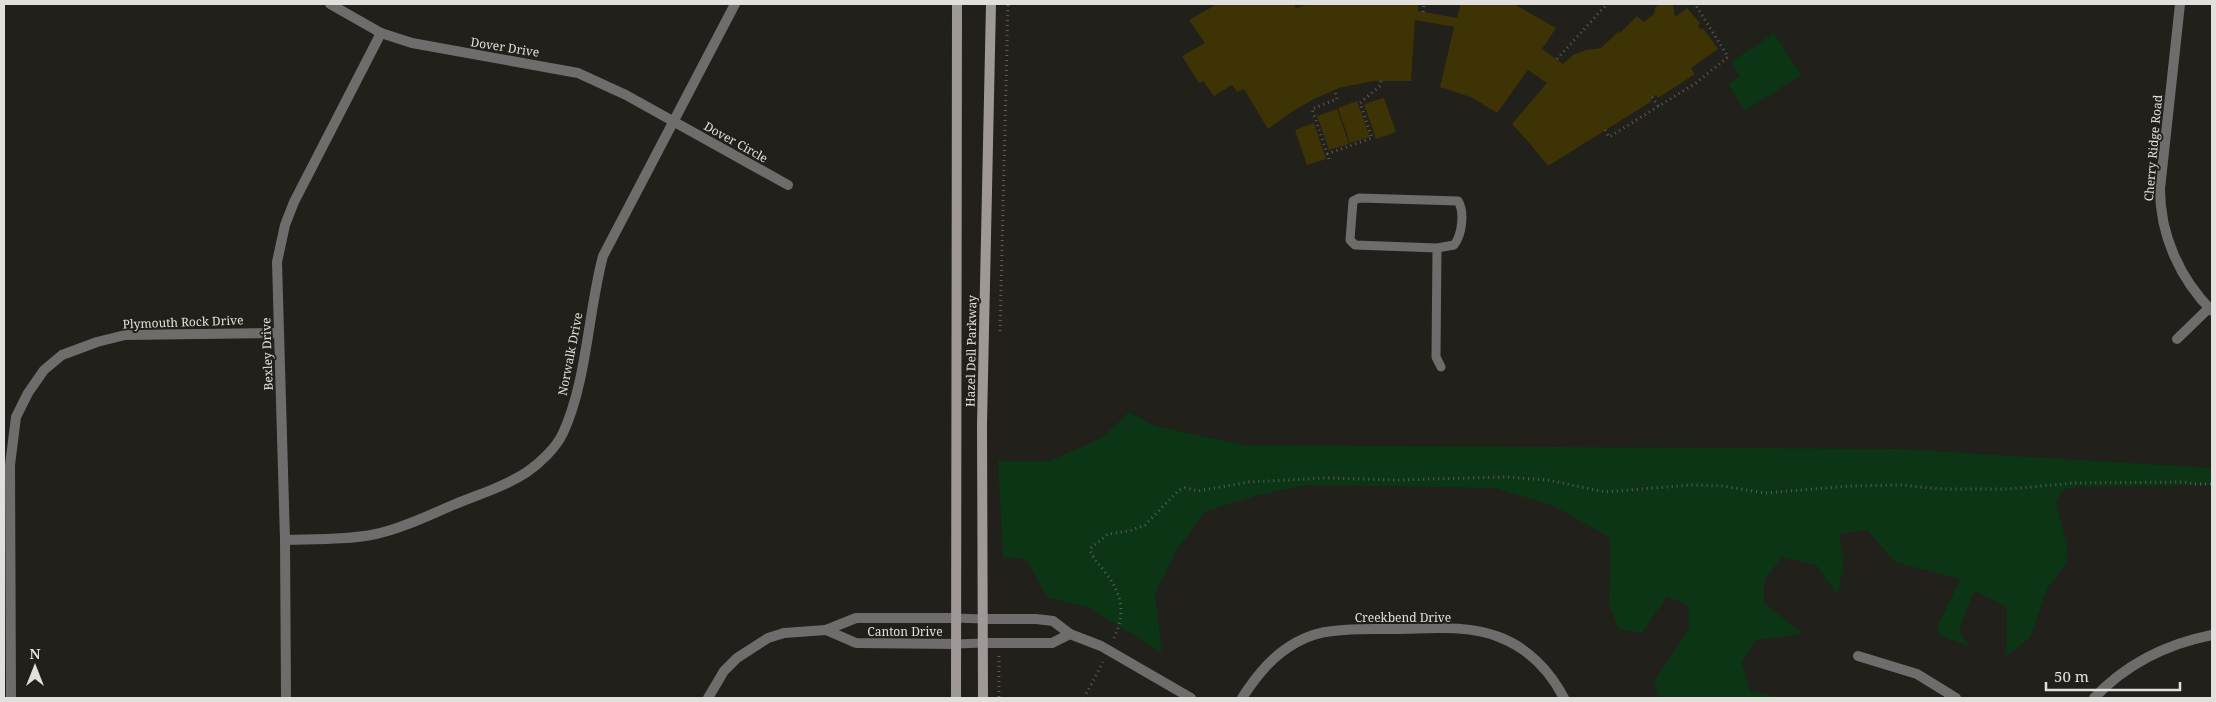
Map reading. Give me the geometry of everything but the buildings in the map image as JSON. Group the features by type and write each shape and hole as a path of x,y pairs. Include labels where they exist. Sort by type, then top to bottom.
{"main road":[{"name":"Hazel Dell Parkway","path":"956,698 957,4"},
{"name":"Hazel Dell Parkway","path":"983,698 982,424 991,4"}],"street":[{"name":"Dover Drive","path":"330,4 381,33 412,43 578,73 626,95 673,121"},
{"name":"Norwalk Drive","path":"285,540 349,537 375,534 396,528 504,484 527,472 547,454 562,435 575,398 594,289 603,256 736,4"},
{"name":"Cherry Ridge Road","path":"2180,4 2160,204 2165,229 2180,270 2210,309"},
{"name":"Bexley Drive","path":"286,698 285,540 278,262 284,226 294,202 381,33"},
{"name":"Dover Circle","path":"673,121 788,185"},
{"path":"2177,339 2210,309"},
{"name":"Plymouth Rock Drive","path":"11,698 10,475 12,434 16,417 28,393 44,370 62,355 97,342 125,335 279,333"},
{"name":"Canton Drive","path":"708,698 724,671 737,658 753,647 784,633 826,630 856,618 956,618"},
{"path":"982,619 1036,619 1052,621 1070,634 1090,640 1191,698"},
{"name":"Creekbend Drive","path":"1242,698 1269,662 1282,651 1307,637 1342,629 1445,628 1486,633 1513,643 1544,668 1564,698"},
{"name":"Canton Drive","path":"826,630 856,643 956,644"},
{"path":"983,643 1052,643 1070,634"},
{"path":"2094,698 2139,660 2167,647 2212,635"},
{"path":"1858,656 1917,674 1956,698"}],"lane":[{"path":"1360,198 1458,201 1462,208 1459,239 1454,245 1437,248 1355,245 1350,240 1353,201 1360,198"},
{"path":"1437,248 1436,357 1441,367"},
{"path":"956,618 982,619"},
{"path":"956,644 983,643"}],"path":[{"path":"1423,12 1424,4"},
{"path":"1557,59 1606,4"},
{"path":"1605,130 1609,137 1696,83 1728,57 1695,4"},
{"path":"1327,154 1372,138 1360,104 1380,86 1381,81"},
{"path":"1329,159 1312,109 1337,99 1335,90"},
{"path":"1652,97 1659,107"},
{"path":"1084,698 1118,628 1121,610 1118,590 1092,558 1090,549 1108,534 1128,531 1145,525 1179,490 1185,488 1198,491 1249,482 1325,478 1405,480 1504,477 1548,480 1605,492 1691,485 1722,486 1765,493 1850,486 1901,485 1942,490 2017,488 2076,483 2185,482 2212,484"},
{"path":"999,657 999,698"}],"green space":[{"path":"1774,33 1801,75 1745,111 1728,84 1740,76 1731,62"},
{"path":"1129,412 1155,426 1244,445 1901,449 2212,468 2212,485 2075,487 2062,490 2056,503 2068,547 2066,564 2048,587 2030,637 2006,657 2007,607 1974,591 1959,630 1969,646 1940,636 1938,625 1960,579 1895,562 1867,530 1839,534 1844,567 1837,594 1816,565 1782,557 1764,581 1764,603 1803,634 1756,640 1742,663 1750,691 1785,698 1658,698 1654,680 1689,629 1688,606 1667,596 1642,633 1619,629 1609,605 1611,552 1609,537 1554,506 1495,488 1309,485 1259,495 1206,511 1176,551 1155,593 1162,653 1088,607 1048,598 1026,559 1003,557 998,461 1050,461 1103,437"}]}
